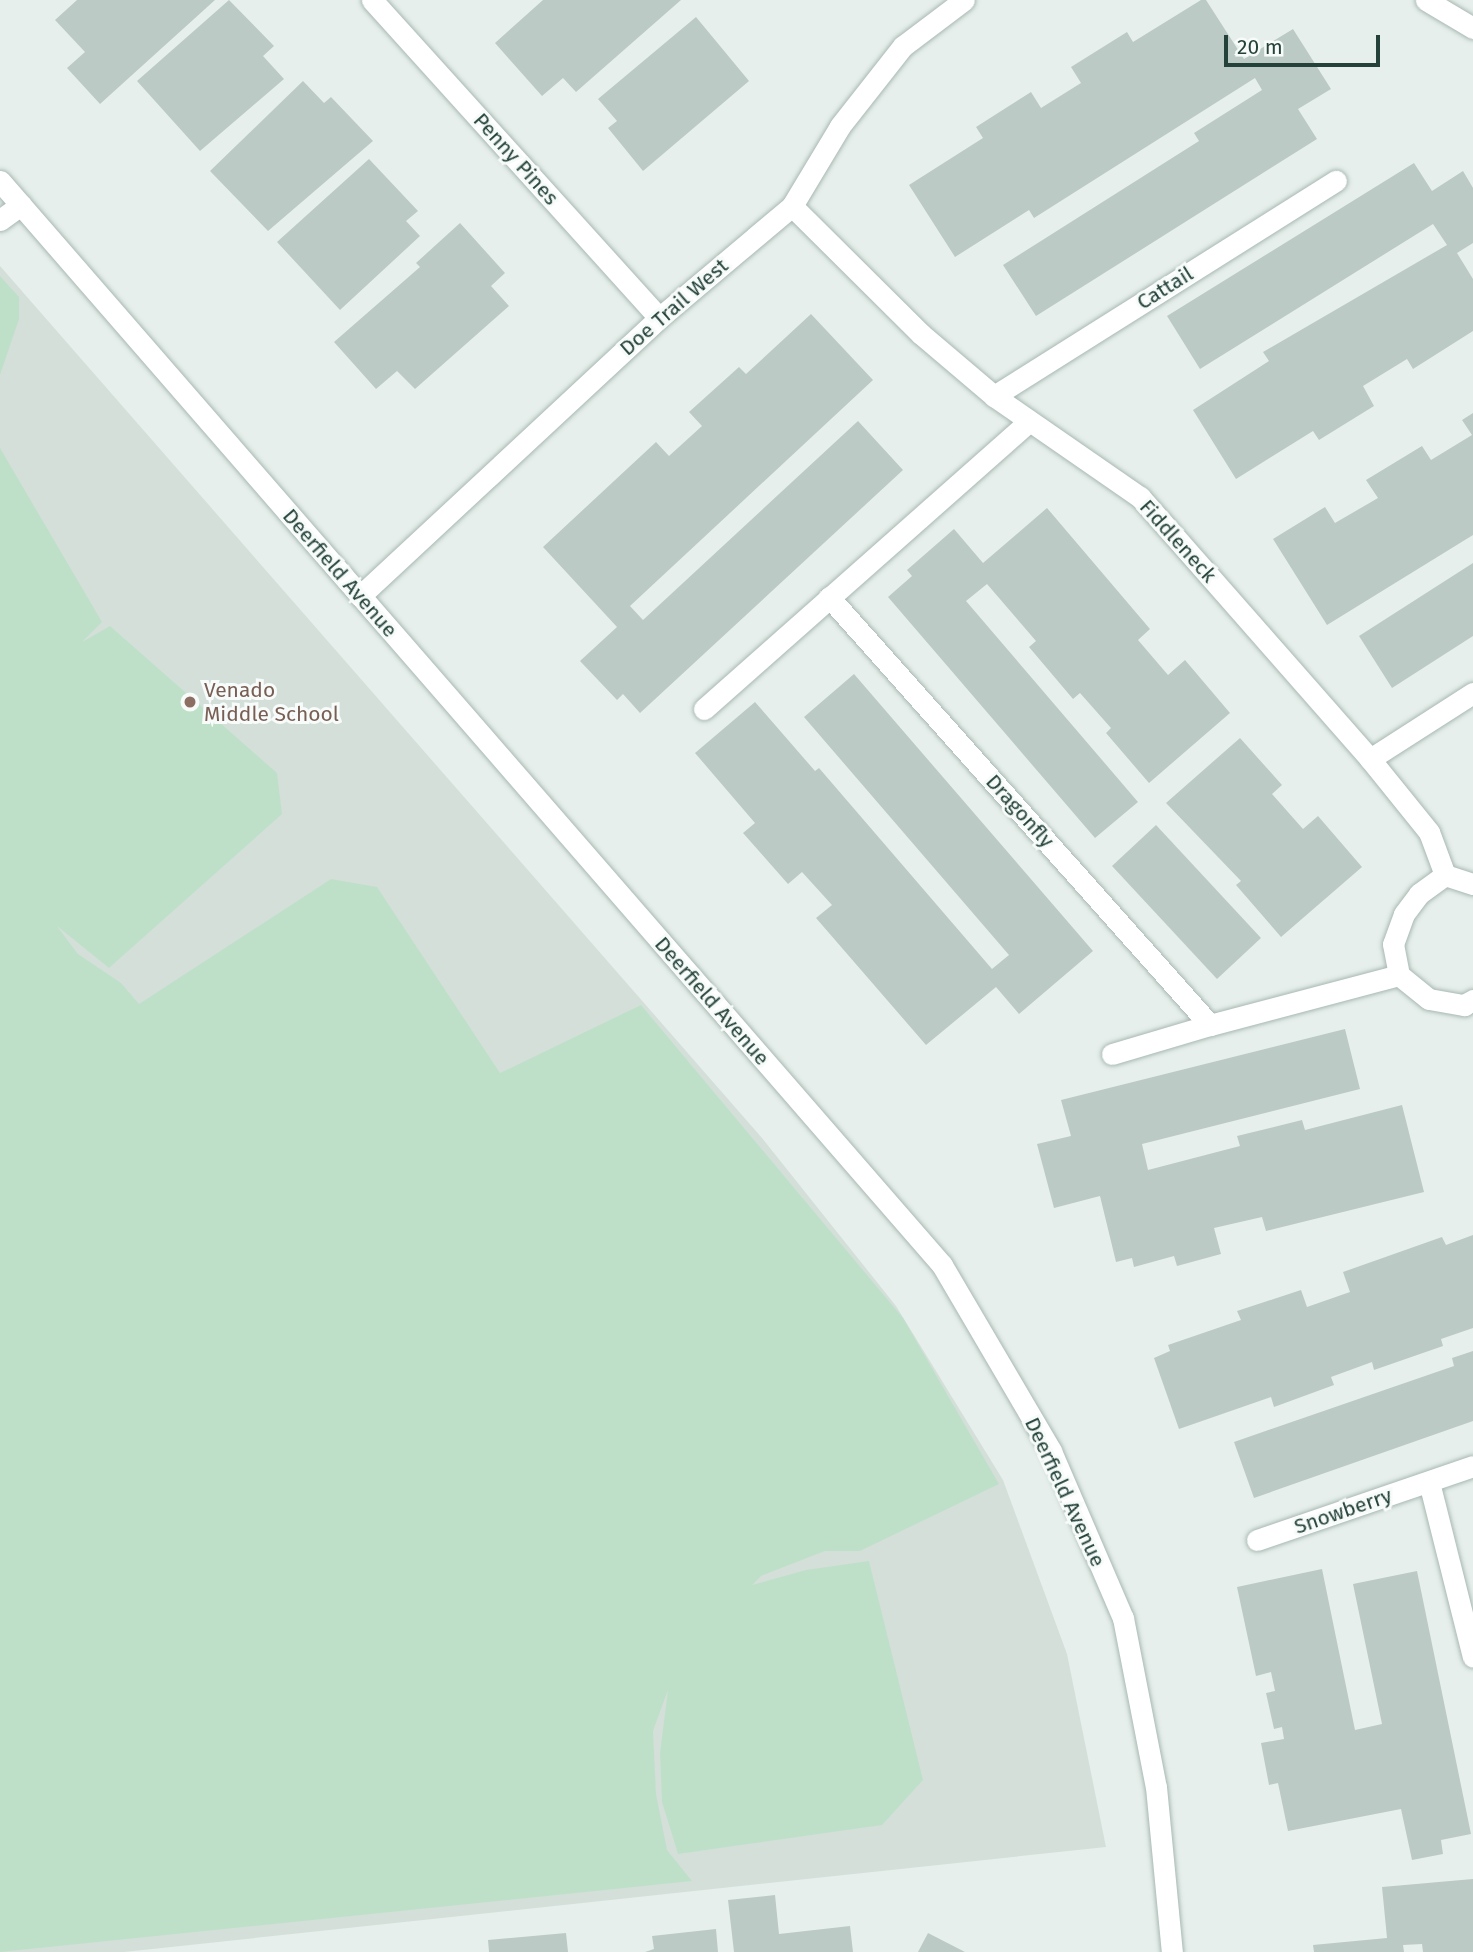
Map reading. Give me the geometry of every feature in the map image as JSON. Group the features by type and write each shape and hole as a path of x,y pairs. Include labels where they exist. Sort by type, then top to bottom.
{"street":[{"name":"Penny Pines","path":"372,0 659,318"},
{"name":"Doe Trail West","path":"359,596 659,318 792,206 841,126 903,46 964,0"},
{"path":"1426,0 1473,28"},
{"name":"Deerfield Avenue","path":"0,181 942,1265 1051,1451 1123,1618 1156,1787 1172,1952"},
{"name":"Cattail","path":"995,396 1336,181"},
{"path":"0,220 21,205"},
{"name":"Fiddleneck","path":"792,206 921,334 995,396 1140,497 1370,759 1429,832 1445,875"},
{"path":"704,709 1029,421"},
{"name":"Dragonfly","path":"829,597 1210,1025"},
{"path":"1370,759 1473,693"},
{"path":"1473,884 1445,875 1419,894 1404,914 1393,944 1399,975 1429,999 1464,1005 1473,1000"},
{"path":"1112,1054 1399,975"},
{"name":"Snowberry","path":"1257,1540 1473,1466"},
{"path":"1429,1482 1473,1657"}],"shaded area":[{"name":"Venado Middle School","path":"0,266 762,1138 896,1306 1003,1480 1067,1654 1106,1847 124,1952 0,1952"}],"green space":[{"path":"0,276 19,297 19,319 0,375"},
{"name":"Venado Middle School","path":"0,448 102,622 82,642 110,626 277,773 282,814 109,968 57,926 78,954 121,983 139,1004 331,879 377,887 500,1073 641,1005 903,1318 999,1484 860,1551 825,1551 761,1576 752,1585 806,1570 869,1561 923,1780 882,1825 678,1854 662,1802 660,1753 668,1690 653,1731 656,1794 667,1850 692,1881 0,1952"}],"building":[{"path":"77,0 215,0 100,104 67,68 85,52 55,20"},
{"path":"229,0 274,46 263,56 284,79 200,151 137,81"},
{"path":"543,0 681,0 576,92 563,78 542,96 495,43"},
{"path":"1201,0 1206,0 1244,59 1293,29 1331,89 1298,109 1317,139 1036,316 1003,265 1199,141 1194,133 1262,90 1255,78 1034,218 1029,210 955,257 909,185 983,138 976,127 1031,92 1041,108 1081,83 1071,67 1127,32 1133,42"},
{"path":"696,17 749,81 643,171 608,128 617,121 598,99"},
{"path":"303,81 324,103 331,97 373,141 268,231 210,171"},
{"path":"369,159 418,211 406,221 420,236 340,310 277,242"},
{"path":"1414,163 1432,191 1463,171 1473,188 1473,243 1457,253 1473,279 1473,331 1413,369 1407,359 1363,386 1374,406 1319,440 1313,431 1236,479 1193,410 1269,361 1263,352 1447,245 1433,224 1200,369 1167,316"},
{"path":"460,223 505,273 491,286 509,306 415,389 397,371 376,389 334,342 420,267 416,263"},
{"path":"811,314 873,380 630,606 643,620 858,421 903,470 640,713 623,694 617,700 580,661 617,627 543,547 656,442 669,456 702,426 689,412 739,367 746,374"},
{"path":"1473,413 1473,535 1327,625 1273,539 1325,507 1335,523 1378,498 1366,480 1422,446 1431,460 1472,435 1462,420"},
{"path":"1047,508 1150,629 1138,640 1168,675 1185,660 1230,713 1149,783 1106,733 1111,728 1080,693 1073,699 1029,647 1036,641 987,584 966,601 1138,802 1095,838 888,597 912,576 907,570 954,529 983,563"},
{"path":"1473,563 1473,636 1392,688 1359,636"},
{"path":"854,674 1093,951 1019,1014 996,987 926,1045 816,918 832,905 802,872 788,884 743,833 755,823 695,753 755,702 815,771 819,768 992,969 1009,955 804,717"},
{"path":"1240,738 1282,785 1272,794 1303,829 1318,816 1362,867 1281,937 1236,885 1241,881 1166,803"},
{"path":"1156,825 1261,938 1217,979 1112,866"},
{"path":"1345,1029 1360,1089 1142,1144 1148,1170 1240,1146 1237,1136 1302,1120 1305,1130 1402,1105 1424,1192 1266,1231 1262,1217 1214,1228 1221,1254 1177,1266 1174,1256 1134,1267 1132,1258 1116,1262 1100,1196 1054,1208 1037,1144 1071,1136 1061,1100"},
{"path":"1473,1235 1473,1328 1441,1339 1443,1346 1374,1370 1372,1362 1331,1377 1334,1385 1274,1407 1271,1397 1179,1429 1154,1358 1170,1351 1168,1345 1241,1320 1237,1311 1301,1290 1307,1307 1350,1292 1343,1272 1442,1237 1446,1245"},
{"path":"1473,1351 1473,1421 1254,1498 1234,1442 1454,1366 1452,1358"},
{"path":"1322,1569 1355,1730 1382,1724 1353,1584 1417,1571 1471,1834 1441,1840 1443,1854 1412,1860 1401,1809 1288,1831 1278,1783 1269,1785 1261,1743 1284,1739 1282,1727 1274,1729 1266,1693 1275,1691 1271,1672 1256,1676 1237,1587"},
{"path":"1473,1879 1473,1952 1423,1952 1422,1944 1403,1945 1404,1952 1314,1952 1313,1945 1387,1938 1382,1887"},
{"path":"775,1895 779,1934 850,1926 853,1952 734,1952 728,1900"},
{"path":"716,1929 718,1952 645,1952 654,1949 652,1936"},
{"path":"566,1933 568,1952 489,1952 488,1940"},
{"path":"928,1933 965,1952 918,1952"}],"place":[{"name":"Venado Middle School","path":"190,702"}]}
